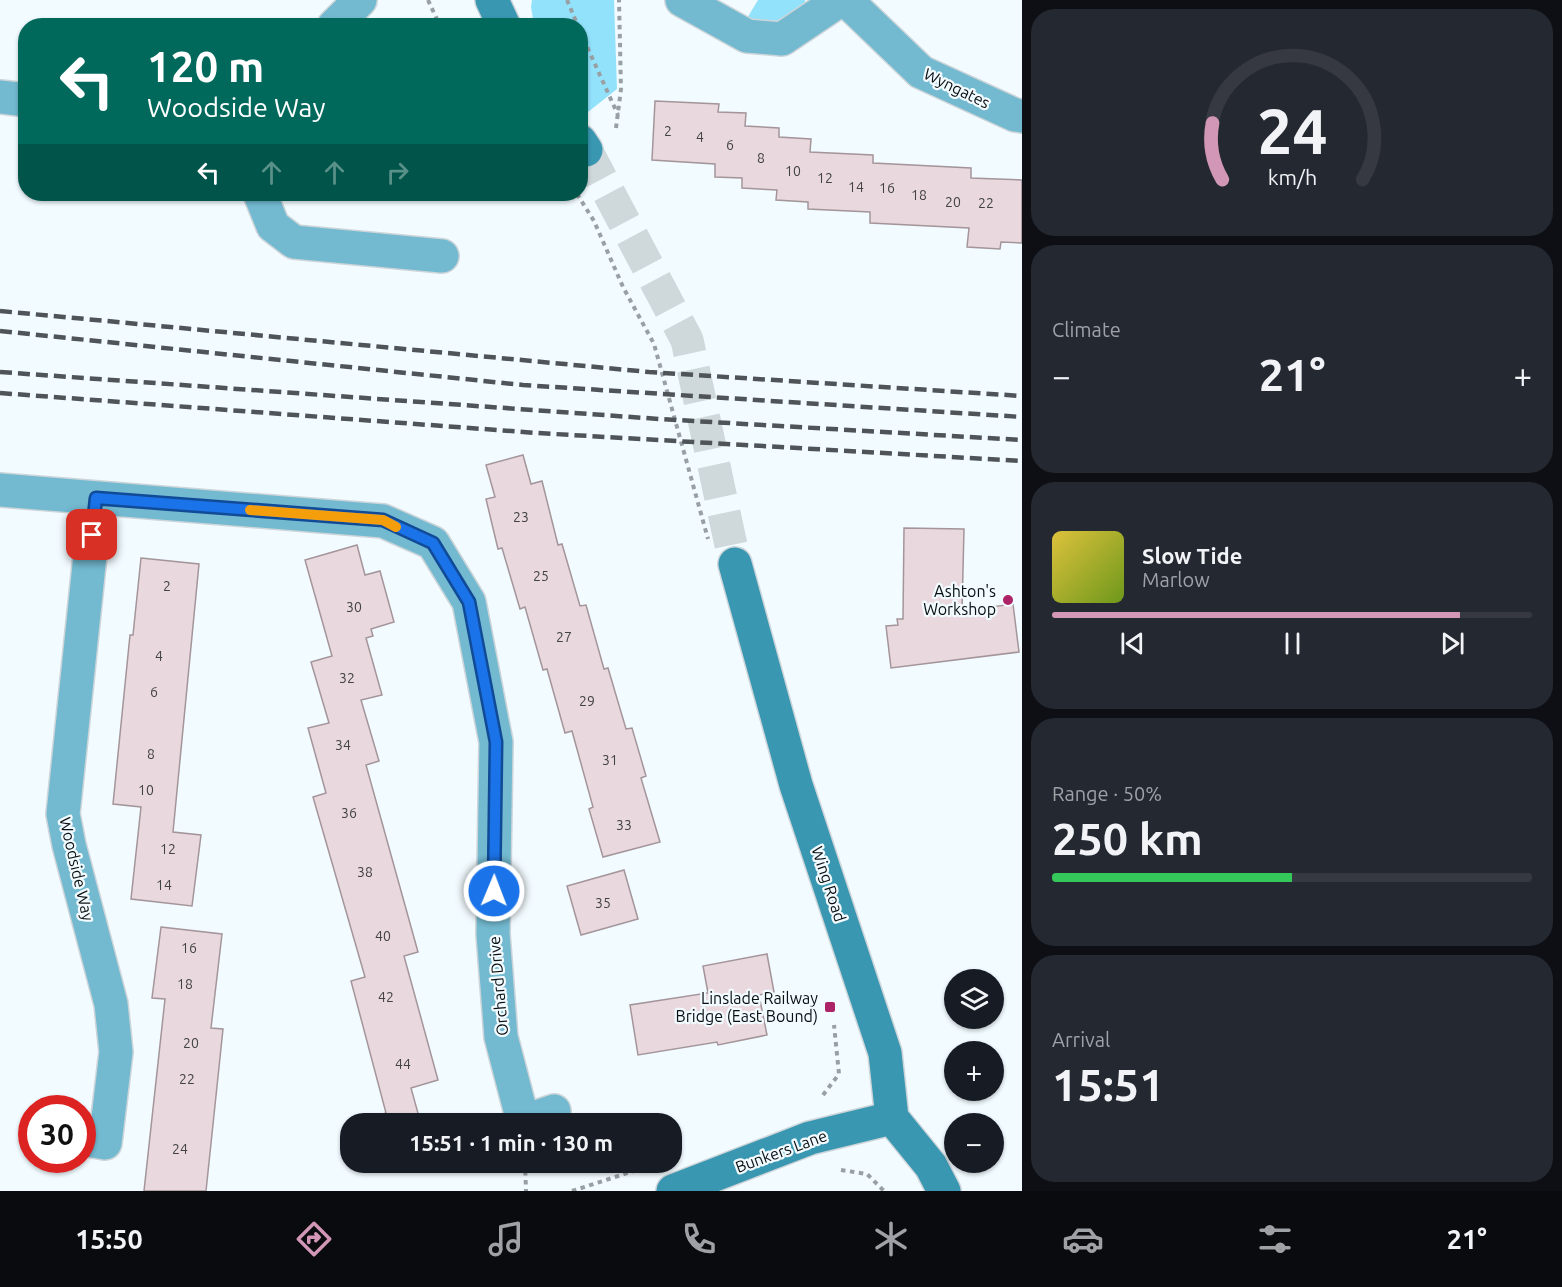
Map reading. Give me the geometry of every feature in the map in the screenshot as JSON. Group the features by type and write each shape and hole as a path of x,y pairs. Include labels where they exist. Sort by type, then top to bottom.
{"street":[{"path":"342,18 360,0"},
{"path":"492,0 500,18"},
{"path":"682,0 747,36 782,39 840,0"},
{"name":"Wyngates","path":"846,0 921,72 1015,115 1022,116"},
{"path":"0,97 18,99"},
{"path":"263,201 273,226 294,242 442,256"},
{"name":"Orchard Drive","path":"0,490 383,520 433,543 469,602 496,742 493,934 501,1036 518,1113"},
{"name":"Woodside Way","path":"96,498 63,813 69,845 111,1004 116,1052 105,1143 96,1141"},
{"name":"Wing Road","path":"735,564 796,785 885,1053 892,1118"},
{"name":"Orchard Drive","path":"548,1113 554,1111"},
{"path":"892,1118 931,1166 944,1191"},
{"name":"Bunkers Lane","path":"673,1191 810,1138 892,1118"}],"path":[{"path":"428,0 436,18"},
{"path":"567,0 575,18"},
{"path":"592,141 615,130 618,116 621,89 619,0"},
{"path":"588,49 618,116"},
{"path":"839,1169 867,1174 884,1191"},
{"path":"525,1173 525,1191"},
{"path":"573,1191 628,1173"}],"shaded area":[{"path":"532,0 614,0 617,89 588,112 588,18 533,18"},
{"path":"758,0 805,0 805,2 794,19 777,29 746,20"}],"building":[{"path":"655,101 719,104 718,112 746,113 745,126 779,128 779,137 811,139 810,152 873,155 873,163 971,168 971,178 1022,180 1022,243 1001,242 1000,249 967,247 969,228 870,223 870,212 808,209 808,202 776,200 777,190 742,188 742,178 715,177 715,164 652,160"},
{"path":"523,455 531,484 542,481 558,545 562,544 580,606 586,605 604,669 608,668 626,729 632,728 646,776 641,778 660,842 603,857 589,809 593,807 572,731 565,733 547,669 543,670 525,607 520,609 502,548 498,549 486,499 495,497 486,465"},
{"path":"904,528 964,529 962,611 1013,604 1019,652 891,668 886,626 898,625 897,619 903,619"},
{"path":"357,545 365,575 380,571 394,622 371,629 373,636 366,638 382,695 361,700 379,761 366,765 418,952 404,956 438,1080 411,1088 418,1113 386,1113 351,981 365,977 313,797 326,793 308,728 329,723 311,662 332,656 305,560"},
{"path":"141,558 199,564 173,832 201,835 192,906 131,899 141,807 113,804 130,635 133,635"},
{"path":"624,870 638,919 581,935 567,886"},
{"path":"161,927 222,934 211,1028 223,1029 206,1191 144,1191 165,999 152,998"},
{"path":"767,954 774,992 759,995 767,1035 718,1045 717,1042 638,1055 630,1005 708,993 703,966"}],"tunnel":[{"path":"588,154 687,340 735,564"}],"railway":[{"path":"0,311 649,372 1022,396"},
{"path":"0,331 523,385 1022,417"},
{"path":"0,372 659,419 1022,440"},
{"path":"0,393 537,433 1022,461"}],"slow traffic":[{"path":"250,510 383,520 396,527"}],"place":[{"name":"Ashton's Workshop","path":"1008,600"},
{"name":"Linslade Railway Bridge (East Bound)","path":"830,1007"}],"route":[{"path":"92,535 96,498 383,520 433,543 469,602 496,742 494,891"}]}
